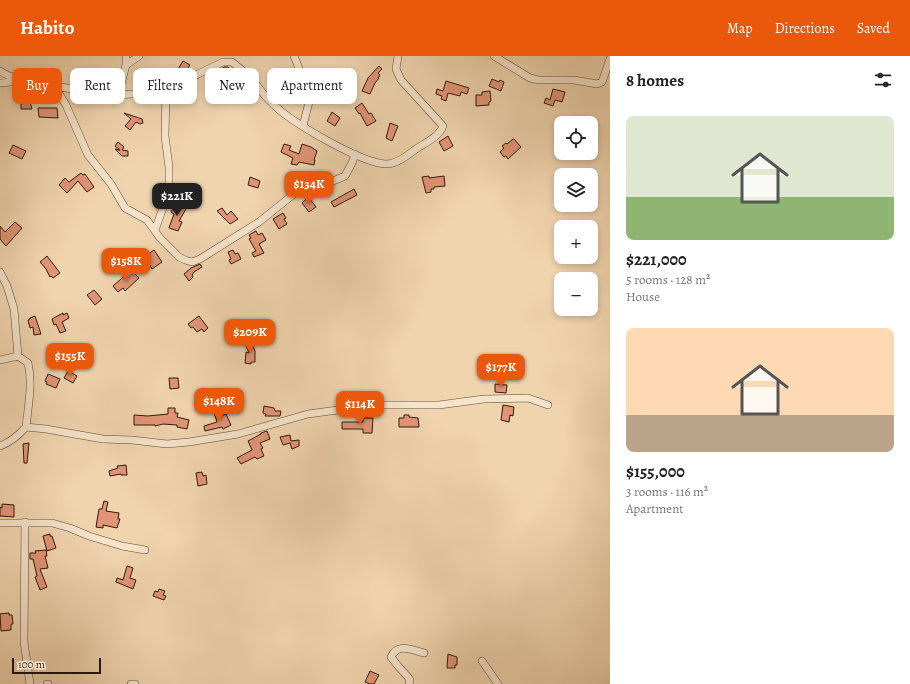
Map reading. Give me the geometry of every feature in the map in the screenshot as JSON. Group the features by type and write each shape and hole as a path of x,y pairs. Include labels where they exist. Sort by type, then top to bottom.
{"street":[{"path":"125,69 126,56"},
{"path":"126,65 139,56"},
{"path":"294,56 310,98 303,126"},
{"path":"197,75 223,62 232,62 255,83 271,103 296,123 355,154 372,161 387,164 407,155 438,134 442,127 439,120 420,102 401,80 396,69 398,56"},
{"path":"494,56 530,78 538,80 574,80 597,84 602,82 610,59"},
{"path":"0,71 12,77"},
{"path":"0,83 12,82"},
{"path":"62,98 88,155 111,184 125,208 147,220 160,238 179,257 192,262 200,259 258,222 299,190 312,184 333,181 345,176 355,154"},
{"path":"155,230 168,194 169,167 165,136 166,104"},
{"path":"0,272 7,286 14,309 18,356"},
{"path":"0,360 18,356 28,363 31,387 26,427 18,437 11,442 0,446"},
{"path":"26,427 46,429 103,440 132,440 167,444 238,434 308,414 375,405 439,405 484,399 528,398 548,405"},
{"path":"25,522 24,642 30,684"},
{"path":"0,523 52,523 122,546 145,550"},
{"path":"409,684 410,680 408,677 393,661 393,653 396,649 401,648 424,653"},
{"path":"482,661 498,684"}],"building":[{"path":"183,61 190,65 188,68 179,68"},
{"path":"379,66 382,69 378,73 380,75 379,78 370,94 362,91 368,78"},
{"path":"492,79 499,82 500,80 504,82 501,91 489,86"},
{"path":"446,81 469,88 467,94 461,92 460,96 448,93 446,101 441,99 442,96 436,94 437,89 443,91"},
{"path":"553,89 565,92 562,102 555,100 553,106 544,103 546,98 550,100"},
{"path":"490,91 491,101 489,102 489,105 476,106 476,95 482,95 482,92"},
{"path":"362,103 369,114 371,113 376,121 367,126 360,113 359,114 355,108"},
{"path":"21,104 31,104 32,109 21,109"},
{"path":"38,108 57,108 58,118 39,117"},
{"path":"332,112 340,118 335,126 327,121"},
{"path":"124,113 142,119 143,123 140,124 136,122 130,130 125,126 131,119"},
{"path":"390,123 398,126 392,141 386,138"},
{"path":"448,136 453,146 444,151 439,142"},
{"path":"513,139 521,147 508,159 500,152 504,148 502,146"},
{"path":"118,142 124,147 122,150 128,151 128,156 122,156 115,149 120,150 115,146"},
{"path":"284,144 291,146 289,150 299,154 302,144 317,151 314,165 299,162 297,165 291,164 293,158 281,152"},
{"path":"13,145 26,151 22,159 9,153"},
{"path":"81,173 83,175 85,174 94,187 87,192 78,181 67,193 59,185 65,178 69,182"},
{"path":"429,176 429,178 444,176 445,186 434,187 434,189 431,189 431,192 426,193 422,177"},
{"path":"250,177 260,181 258,188 248,185"},
{"path":"354,189 357,195 334,207 331,202"},
{"path":"306,199 308,201 310,199 316,207 309,212 302,203"},
{"path":"176,203 186,209 179,221 182,222 178,231 169,228 174,214 171,212"},
{"path":"222,208 227,215 231,211 238,219 230,224 217,211"},
{"path":"283,213 287,224 279,229 273,219"},
{"path":"15,222 22,228 6,246 0,239 0,226 5,232"},
{"path":"256,231 258,235 262,233 266,240 259,244 264,253 254,257 252,253 256,251 249,239 251,238 249,235"},
{"path":"154,250 162,262 152,269 144,257"},
{"path":"233,250 235,254 238,253 241,259 231,264 229,260 231,259 228,252"},
{"path":"47,256 60,273 53,278 51,276 50,277 40,262"},
{"path":"200,264 202,267 194,272 192,275 193,277 189,281 184,274 191,268"},
{"path":"129,272 131,274 133,272 139,278 125,291 123,288 118,292 113,286"},
{"path":"94,290 102,299 95,305 87,295"},
{"path":"63,313 63,315 67,313 69,318 62,322 66,331 60,333 56,324 54,325 52,319"},
{"path":"35,316 41,334 34,335 33,327 30,328 28,320"},
{"path":"199,316 208,328 204,332 202,329 197,332 188,324"},
{"path":"251,341 255,351 255,362 251,362 251,364 245,363 246,352 249,353 245,343"},
{"path":"68,371 77,376 73,383 64,378"},
{"path":"48,374 60,379 56,388 46,384 47,382 45,381"},
{"path":"169,378 178,378 179,388 170,389"},
{"path":"495,384 507,385 506,393 495,392"},
{"path":"503,405 514,407 513,416 510,415 509,422 501,420"},
{"path":"264,406 274,408 275,411 281,411 280,416 265,416 266,414 263,413"},
{"path":"168,408 175,408 175,413 178,413 177,417 189,420 187,429 177,427 177,425 134,425 134,415 148,416 168,414"},
{"path":"218,410 221,416 226,414 231,425 223,429 222,427 205,431 204,426 217,422 214,412"},
{"path":"404,415 418,418 419,427 399,427 399,418 404,418"},
{"path":"363,418 373,418 372,433 363,433 363,429 342,429 342,422 363,422"},
{"path":"267,431 270,439 260,443 263,448 261,449 264,456 257,459 255,457 241,464 237,458 252,450 248,441"},
{"path":"290,435 291,441 299,440 299,446 292,449 290,443 283,445 280,437"},
{"path":"29,443 27,463 24,463 23,444"},
{"path":"126,465 127,475 121,474 110,476 109,471 118,468 117,466"},
{"path":"202,472 203,476 206,475 207,484 198,486 196,473"},
{"path":"104,501 108,502 106,511 119,513 118,519 120,519 117,528 103,525 103,528 96,527 99,509 102,509"},
{"path":"2,504 14,505 14,517 0,516 0,507 2,508"},
{"path":"50,534 56,548 47,551 43,536"},
{"path":"46,550 47,556 45,556 48,568 40,569 47,587 40,590 35,577 37,576 33,559 30,559 30,553"},
{"path":"127,566 133,568 130,578 136,580 133,589 116,582 117,578 123,580"},
{"path":"159,589 165,591 163,595 166,596 164,600 153,596 155,591 158,592"},
{"path":"9,613 9,615 12,615 13,624 11,624 11,630 1,631 0,614"},
{"path":"448,654 457,657 457,665 455,665 455,668 447,668"},
{"path":"370,671 379,675 374,684 365,682"}]}
